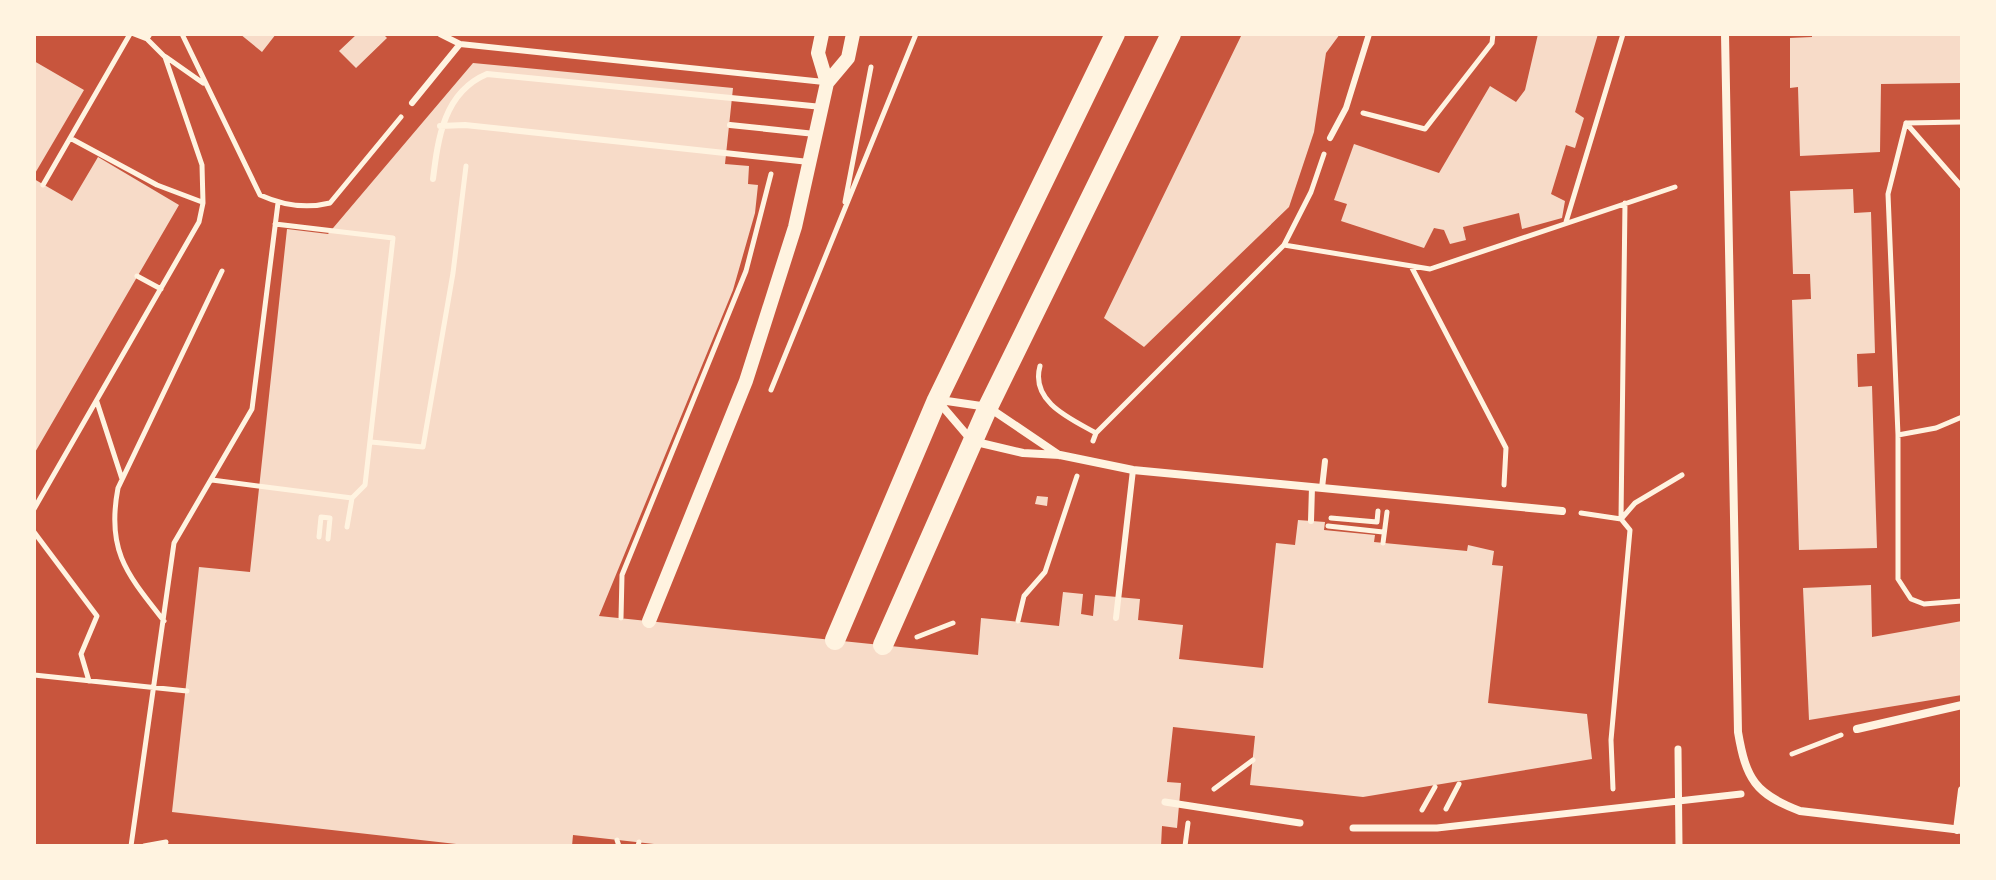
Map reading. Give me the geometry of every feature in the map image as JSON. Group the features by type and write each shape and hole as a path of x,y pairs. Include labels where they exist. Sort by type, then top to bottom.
{"main road":[{"path":"835,640 937,400 1115,34"},
{"path":"883,645 988,407 1171,34"}],"street":[{"path":"822,34 818,53 827,83"},
{"path":"649,621 746,381 795,227 827,83 848,58 853,34"},
{"path":"1725,34 1738,732 1743,762 1754,785 1775,801 1800,811 1960,830 1962,790"},
{"path":"937,400 988,407 1060,455"},
{"path":"937,400 972,441 1023,453 1060,455 1133,470 1562,511"},
{"path":"1857,729 1962,705"},
{"path":"1678,749 1679,846"},
{"path":"1353,828 1437,828 1741,794"},
{"path":"1165,802 1300,823"}],"lane":[{"path":"440,34 460,44 827,83"},
{"path":"1330,138 1346,108 1369,34"},
{"path":"412,103 460,44"},
{"path":"433,179 440,126 473,80 487,74 822,107"},
{"path":"440,126 465,125 809,162"},
{"path":"730,125 815,134"},
{"path":"1311,521 1325,461"},
{"path":"1116,618 1133,470"}],"path":[{"path":"43,185 132,34 148,36 165,57 203,83"},
{"path":"182,34 203,83 260,195 278,203 317,206 330,203 412,103"},
{"path":"765,403 916,34"},
{"path":"1346,108 1425,129 1492,43 1493,34"},
{"path":"1566,223 1623,34"},
{"path":"842,215 874,55"},
{"path":"34,509 199,222 203,203 202,165 165,57"},
{"path":"1906,123 1962,122"},
{"path":"1906,123 1962,187"},
{"path":"1906,123 1888,194 1898,435 1898,579 1911,599 1924,604 1962,601"},
{"path":"70,138 157,185 203,203"},
{"path":"1046,399 1056,410 1096,433 1284,245 1311,192 1330,138"},
{"path":"621,618 622,575 746,271 774,158"},
{"path":"371,442 423,447 453,273 466,166"},
{"path":"1284,245 1430,269 1675,187"},
{"path":"131,846 174,543 252,409 278,203"},
{"path":"1615,810 1610,751 1630,530 1621,519 1625,203"},
{"path":"275,224 393,238 365,485 352,498 347,527"},
{"path":"1411,266 1506,448 1503,506"},
{"path":"164,621 125,570 116,549 112,519 122,480 222,271"},
{"path":"137,276 161,289"},
{"path":"97,402 122,480"},
{"path":"1898,435 1928,430 1962,417"},
{"path":"1621,519 1635,503 1682,475"},
{"path":"212,480 352,498"},
{"path":"1380,494 1377,522 1329,518 1328,526 1383,532"},
{"path":"1018,621 1024,596 1045,572 1066,501"},
{"path":"1562,511 1621,519"},
{"path":"319,537 321,517 330,518 328,539"},
{"path":"1383,543 1385,522"},
{"path":"34,532 97,616 81,654 89,681"},
{"path":"907,640 953,623"},
{"path":"34,675 187,691"},
{"path":"1792,754 1857,729"},
{"path":"1191,806 1253,760"},
{"path":"144,846 166,842 165,846"}],"building":[{"path":"240,34 276,34 262,52"},
{"path":"357,34 383,34 387,38 356,68 339,51"},
{"path":"1242,34 1340,34 1326,53 1314,132 1289,207 1144,347 1104,318"},
{"path":"1538,34 1598,34 1575,112 1584,118 1575,148 1566,145 1551,194 1565,201 1562,218 1522,229 1519,213 1463,227 1466,240 1450,244 1444,230 1434,228 1424,248 1341,221 1347,204 1334,200 1354,144 1439,173 1490,86 1516,102 1525,90"},
{"path":"1812,34 1962,34 1962,83 1881,84 1880,152 1800,156 1798,87 1790,88 1790,38 1812,37"},
{"path":"34,61 84,90 34,175"},
{"path":"473,63 733,88 725,164 749,166 748,184 758,185 755,213 733,290 599,616 978,655 981,618 1059,626 1063,592 1083,594 1081,614 1093,616 1095,595 1140,599 1138,620 1183,625 1179,659 1263,668 1276,543 1295,545 1298,520 1325,522 1324,530 1375,535 1374,542 1467,551 1468,545 1494,551 1492,565 1503,566 1488,703 1587,714 1592,759 1363,797 1250,785 1255,736 1173,727 1167,782 1181,783 1177,828 1162,826 1161,846 672,846 573,835 572,846 474,846 172,812 199,567 250,572 287,229 328,234"},
{"path":"98,157 179,205 34,454 34,179 72,201"},
{"path":"1853,189 1854,213 1871,212 1875,353 1857,354 1858,387 1872,386 1877,548 1799,550 1792,300 1811,299 1810,274 1793,274 1790,191"},
{"path":"1037,496 1048,497 1047,506 1035,504"},
{"path":"1871,585 1872,637 1962,621 1962,695 1809,720 1803,588"}]}
